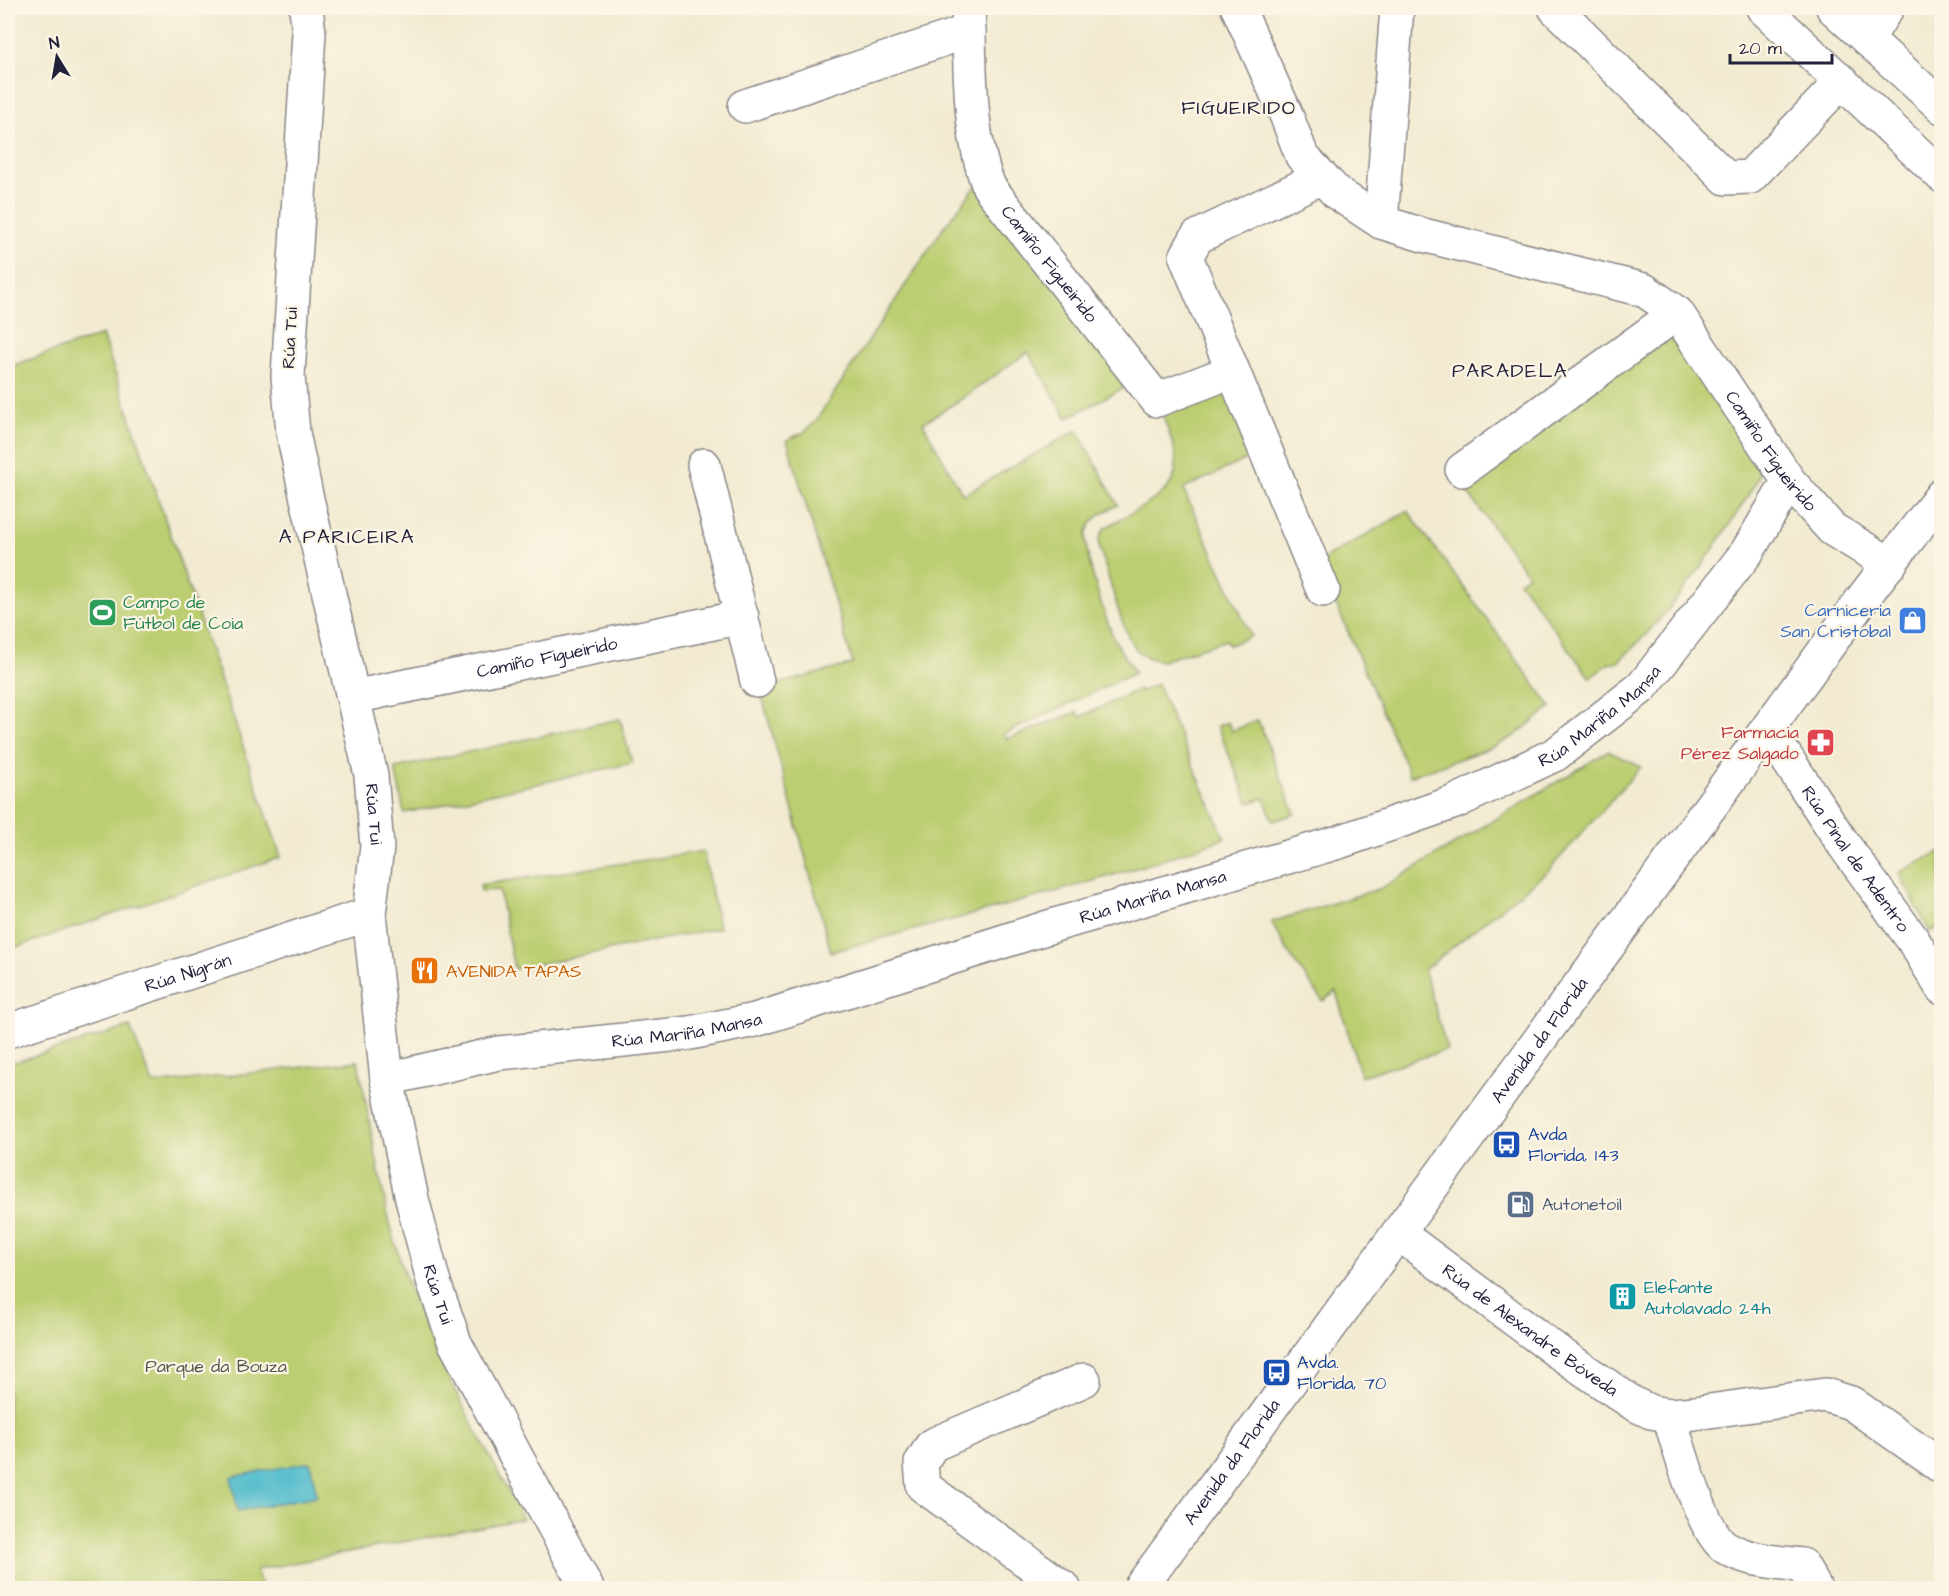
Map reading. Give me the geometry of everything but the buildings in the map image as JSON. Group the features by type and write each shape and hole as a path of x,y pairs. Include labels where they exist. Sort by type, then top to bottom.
{"street":[{"name":"Rúa Tui","path":"306,8 309,33 288,376 295,444 371,775 376,847 369,914 387,1079 412,1199 433,1280 455,1343 586,1588"},
{"name":"Camiño Figueirido","path":"1238,8 1285,112 1302,156 1337,193 1381,222 1423,235 1644,290 1677,313 1789,481 1832,529 1890,564"},
{"path":"1381,222 1397,8"},
{"path":"1555,8 1726,178 1750,177 1842,81"},
{"path":"1763,8 1941,176"},
{"path":"1833,8 1941,107"},
{"path":"1867,39 1887,8"},
{"name":"Camiño Figueirido","path":"746,106 968,20 972,101 980,164 989,187 1157,400 1233,372"},
{"path":"1322,177 1197,237 1186,257 1323,590"},
{"path":"1461,470 1677,313"},
{"path":"704,465 757,681"},
{"name":"Rúa Mariña Mansa","path":"387,1079 498,1053 690,1033 756,1020 1055,925 1339,842 1455,802 1556,754 1642,687 1747,552 1789,481"},
{"name":"Avenida da Florida","path":"1140,1588 1941,495"},
{"name":"Camiño Figueirido","path":"353,697 742,617"},
{"name":"Rúa Pinal de Adentro","path":"1768,730 1844,845 1913,940 1941,988"},
{"name":"Rúa Nigrán","path":"8,1031 369,914"},
{"name":"Rúa de Alexandre Bóveda","path":"1398,1233 1558,1352 1634,1404 1651,1412 1669,1415 1695,1413 1825,1395 1851,1403 1941,1467"},
{"path":"1065,1588 923,1486 921,1463 933,1445 1084,1380"},
{"path":"1669,1415 1678,1447 1708,1524 1724,1546 1747,1557 1802,1565 1815,1588"}],"green space":[{"path":"976,186 1133,383 1067,418 1028,352 923,423 963,495 1077,430 1118,505 1104,512 1092,522 1087,531 1086,540 1096,588 1108,623 1118,646 1135,673 1004,734 1007,739 1077,712 1080,717 1139,689 1140,692 1157,684 1225,838 1128,871 831,952 760,689 853,664 787,440 804,432 815,422 943,228"},
{"name":"Campo de Fútbol de Coia","path":"102,335 281,857 8,950 8,367"},
{"path":"1671,338 1705,383 1760,467 1758,479 1728,528 1677,599 1618,662 1610,663 1590,678 1519,581 1528,575 1462,485 1631,363"},
{"path":"1225,386 1256,455 1183,489 1251,636 1229,645 1226,640 1162,661 1142,654 1131,641 1115,600 1099,539 1104,529 1161,494 1175,475 1174,449 1160,408"},
{"path":"1408,511 1551,707 1514,736 1496,746 1410,776 1318,562"},
{"path":"620,719 632,763 404,813 395,768"},
{"path":"1258,720 1295,814 1273,821 1264,798 1249,803 1217,726 1228,722 1232,731"},
{"path":"1608,751 1641,767 1548,871 1424,970 1447,1050 1361,1076 1336,992 1323,1001 1292,958 1271,922 1382,888"},
{"path":"703,851 719,928 514,969 499,890 481,891 480,885"},
{"path":"1941,851 1941,926 1930,932 1899,873"},
{"name":"Parque da Bouza","path":"130,1027 153,1084 358,1061 385,1203 409,1287 448,1376 523,1519 256,1570 263,1588 8,1588 8,1064"}],"water":[{"path":"310,1462 317,1496 238,1511 231,1477"}],"place":[{"name":"Campo de Fútbol de Coia","path":"102,612"},
{"name":"Carnicería San Cristobal","path":"1912,620"},
{"name":"Farmacia Pérez Salgado","path":"1820,742"},
{"name":"AVENIDA TAPAS","path":"425,971"},
{"name":"Avda Florida, 143","path":"1507,1144"},
{"name":"Autonetoil","path":"1521,1204"},
{"name":"Elefante Autolavado 24h","path":"1623,1297"},
{"name":"Avda. Florida, 70","path":"1276,1372"}],"district":[{"name":"FIGUEIRIDO","path":"1239,108"},
{"name":"PARADELA","path":"1510,371"},
{"name":"A PARICEIRA","path":"347,537"}]}
